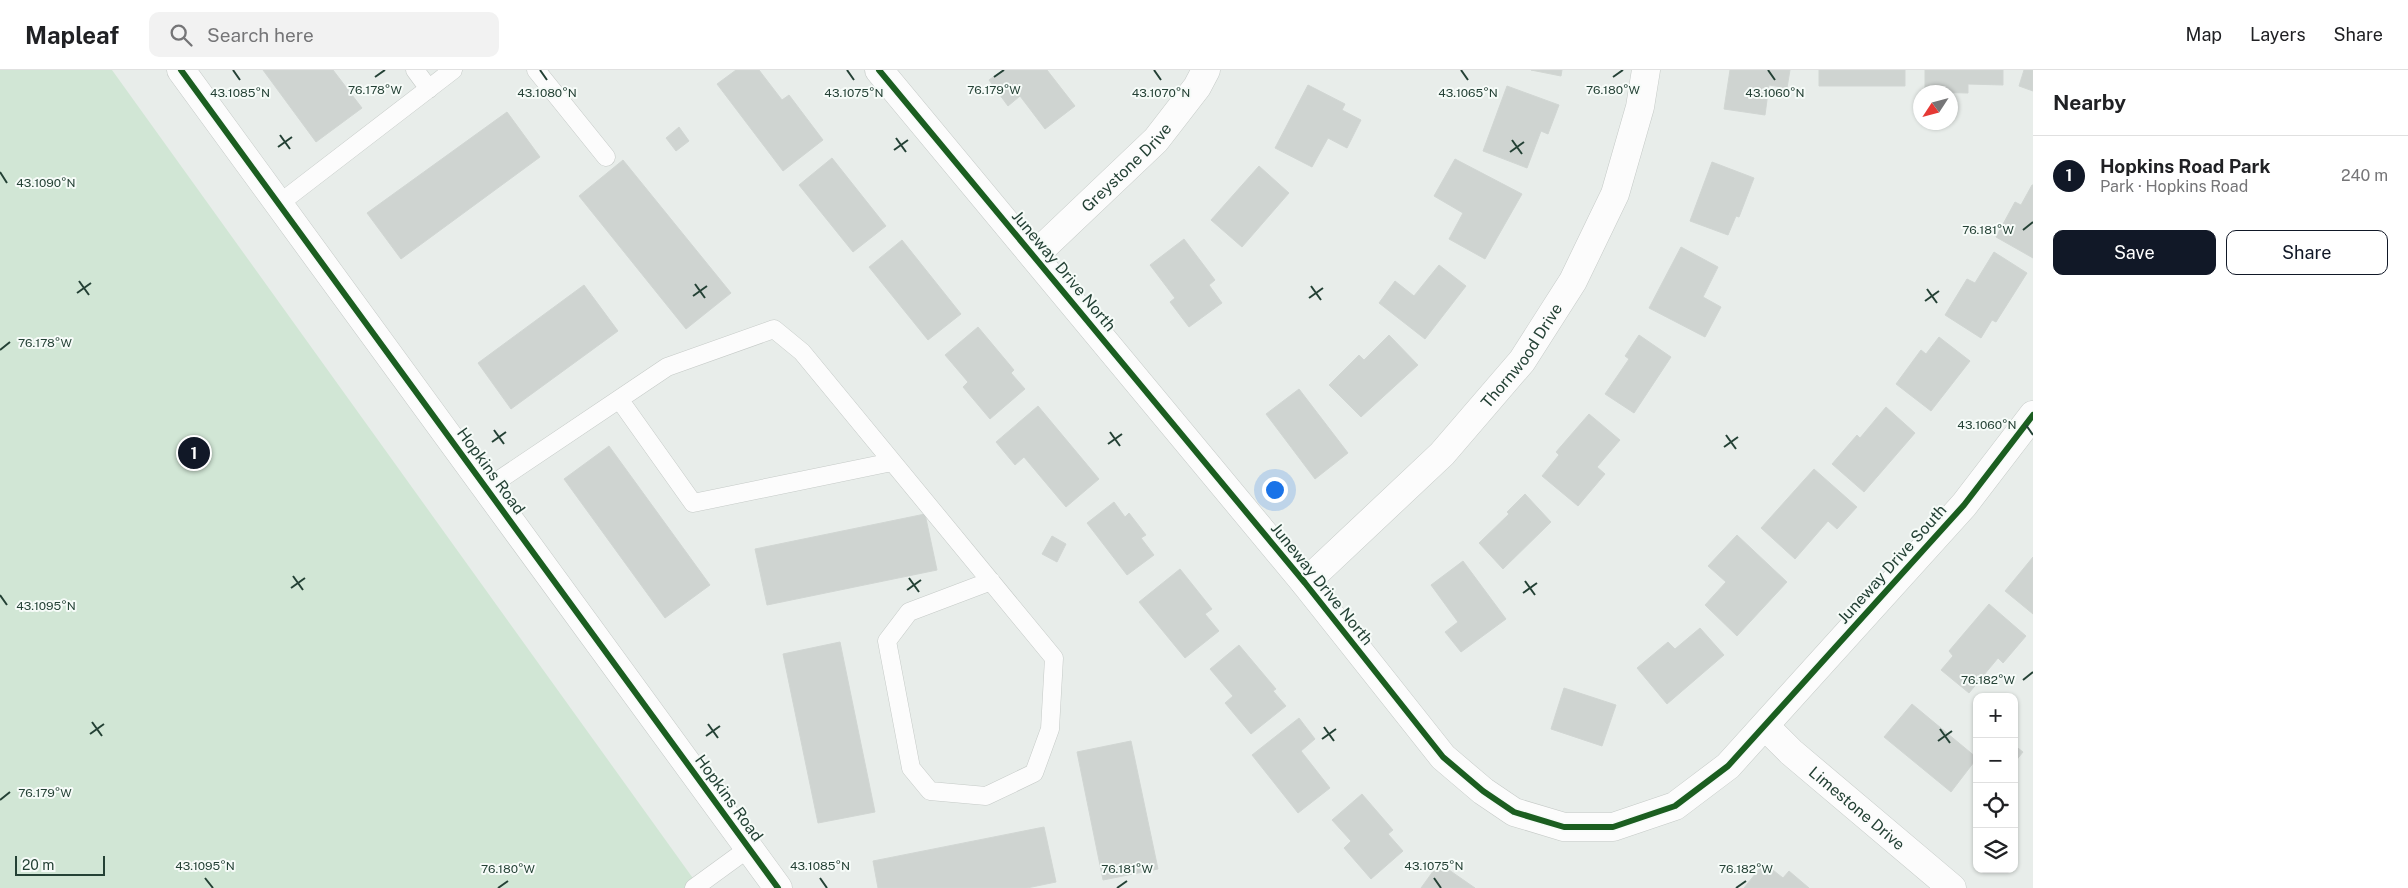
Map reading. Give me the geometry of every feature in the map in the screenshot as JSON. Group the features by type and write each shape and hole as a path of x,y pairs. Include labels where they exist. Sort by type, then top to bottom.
{"street":[{"name":"Hopkins Road","path":"181,70 280,202 778,888"},
{"name":"Juneway Drive North","path":"878,70 1304,583 1443,757 1483,791 1514,812 1564,827 1613,828 1675,806 1728,766 1766,727"},
{"name":"Greystone Drive","path":"1034,256 1156,140 1197,87 1206,70"},
{"name":"Thornwood Drive","path":"1304,583 1442,454 1522,361 1573,280 1614,194 1640,107 1646,70"},
{"name":"Juneway Drive South","path":"1766,727 1964,505 2033,415"},
{"name":"Limestone Drive","path":"1766,727 1791,752 1952,888"}],"lane":[{"path":"415,70 429,89"},
{"path":"280,202 453,70"},
{"path":"536,70 606,156"},
{"path":"487,488 667,367 774,329 802,352 892,462 991,581 1054,658 1050,729 1034,773 986,796 930,791 911,768 887,641 908,612 991,581"},
{"path":"619,400 693,503 892,462"},
{"path":"694,888 749,848"}],"green space":[{"path":"0,70 112,70 700,888 0,888"}],"building":[{"path":"263,70 333,70 362,108 316,142"},
{"path":"736,70 759,70 782,100 789,95 823,140 783,171 717,84"},
{"path":"1003,70 1047,70 1075,106 1045,129 1020,96 1008,106 989,80"},
{"path":"1531,70 1562,70 1561,76"},
{"path":"1730,70 1790,70 1787,88 1769,85 1765,115 1724,109"},
{"path":"1819,70 1905,70 1905,86 1819,86"},
{"path":"1925,70 2003,70 2003,85 1968,84 1968,93 1958,93 1958,85 1925,85"},
{"path":"2024,70 2033,70 2033,91 2019,86"},
{"path":"1308,85 1345,104 1342,110 1361,120 1347,148 1328,138 1312,167 1275,148"},
{"path":"1507,86 1559,105 1548,134 1541,131 1527,168 1483,151"},
{"path":"507,112 540,157 401,259 367,213"},
{"path":"679,127 689,141 676,151 666,138"},
{"path":"832,158 886,226 853,252 799,185"},
{"path":"1455,159 1522,194 1485,259 1449,239 1463,213 1434,196"},
{"path":"623,160 731,293 686,329 579,196"},
{"path":"1712,162 1754,178 1739,217 1736,216 1728,235 1690,221"},
{"path":"1259,166 1289,193 1242,247 1211,220"},
{"path":"2032,185 2033,258 1996,237 2015,202 2021,205"},
{"path":"1184,239 1215,280 1209,285 1222,303 1189,327 1170,302 1175,298 1150,265"},
{"path":"902,240 961,314 928,340 869,267"},
{"path":"1681,247 1718,267 1703,297 1721,307 1705,337 1649,308"},
{"path":"1994,252 2027,273 1996,322 1992,320 1981,338 1945,315 1967,279 1975,283"},
{"path":"1439,265 1466,286 1425,339 1379,303 1395,281 1414,296"},
{"path":"584,285 618,331 511,409 478,363"},
{"path":"978,327 1014,370 1011,373 1025,389 990,419 963,387 968,382 945,355"},
{"path":"1389,335 1418,365 1361,417 1329,385 1359,355 1364,360"},
{"path":"1639,335 1671,357 1634,413 1605,394 1629,359 1625,356"},
{"path":"1939,337 1970,361 1931,411 1896,384 1921,350 1926,354"},
{"path":"1299,389 1348,453 1315,479 1266,414"},
{"path":"1038,406 1099,479 1066,507 1024,457 1015,465 996,442"},
{"path":"1886,407 1915,433 1864,492 1832,464 1857,435 1860,438"},
{"path":"1589,414 1620,440 1597,467 1605,474 1578,506 1542,476 1559,455 1556,452"},
{"path":"609,446 710,585 665,618 564,479"},
{"path":"1814,469 1857,507 1837,529 1828,521 1795,559 1761,528"},
{"path":"1525,494 1551,522 1503,569 1479,543 1509,514 1507,512"},
{"path":"1114,502 1125,517 1129,513 1146,535 1141,538 1154,555 1127,575 1087,523"},
{"path":"925,514 937,570 767,605 755,549"},
{"path":"1737,535 1787,582 1737,636 1705,605 1726,582 1708,566"},
{"path":"1052,536 1066,544 1057,562 1042,554"},
{"path":"2033,557 2033,614 2005,591"},
{"path":"1463,561 1506,619 1461,652 1445,632 1458,622 1431,585"},
{"path":"1180,569 1212,609 1205,614 1219,631 1185,658 1139,602"},
{"path":"1989,604 2026,636 2003,663 1998,658 1969,693 1941,670 1953,656 1949,651"},
{"path":"1700,628 1724,655 1667,704 1637,668 1668,642 1675,649"},
{"path":"840,642 875,812 818,823 783,654"},
{"path":"1239,645 1276,689 1273,691 1286,706 1251,734 1225,703 1233,696 1210,669"},
{"path":"1564,688 1616,705 1602,746 1551,729"},
{"path":"1912,704 1973,755 1973,763 1951,792 1884,737"},
{"path":"1299,718 1315,739 1301,751 1330,788 1298,813 1252,755"},
{"path":"1131,741 1158,869 1103,880 1077,752"},
{"path":"2018,748 2023,752 2018,758"},
{"path":"1362,794 1393,830 1388,834 1403,851 1371,879 1344,848 1351,841 1332,820"},
{"path":"1044,827 1056,882 1027,888 878,888 873,861"},
{"path":"1439,863 1475,888 1421,888"},
{"path":"1764,863 1783,878 1789,871 1809,888 1744,888"}],"cycle path":[{"path":"181,70 778,888"},
{"path":"879,70 1305,583 1443,757 1483,791 1514,812 1564,827 1613,827 1675,806 1728,766 1964,505 2033,415"}],"place":[{"name":"Hopkins Road Park","path":"194,453"}]}
